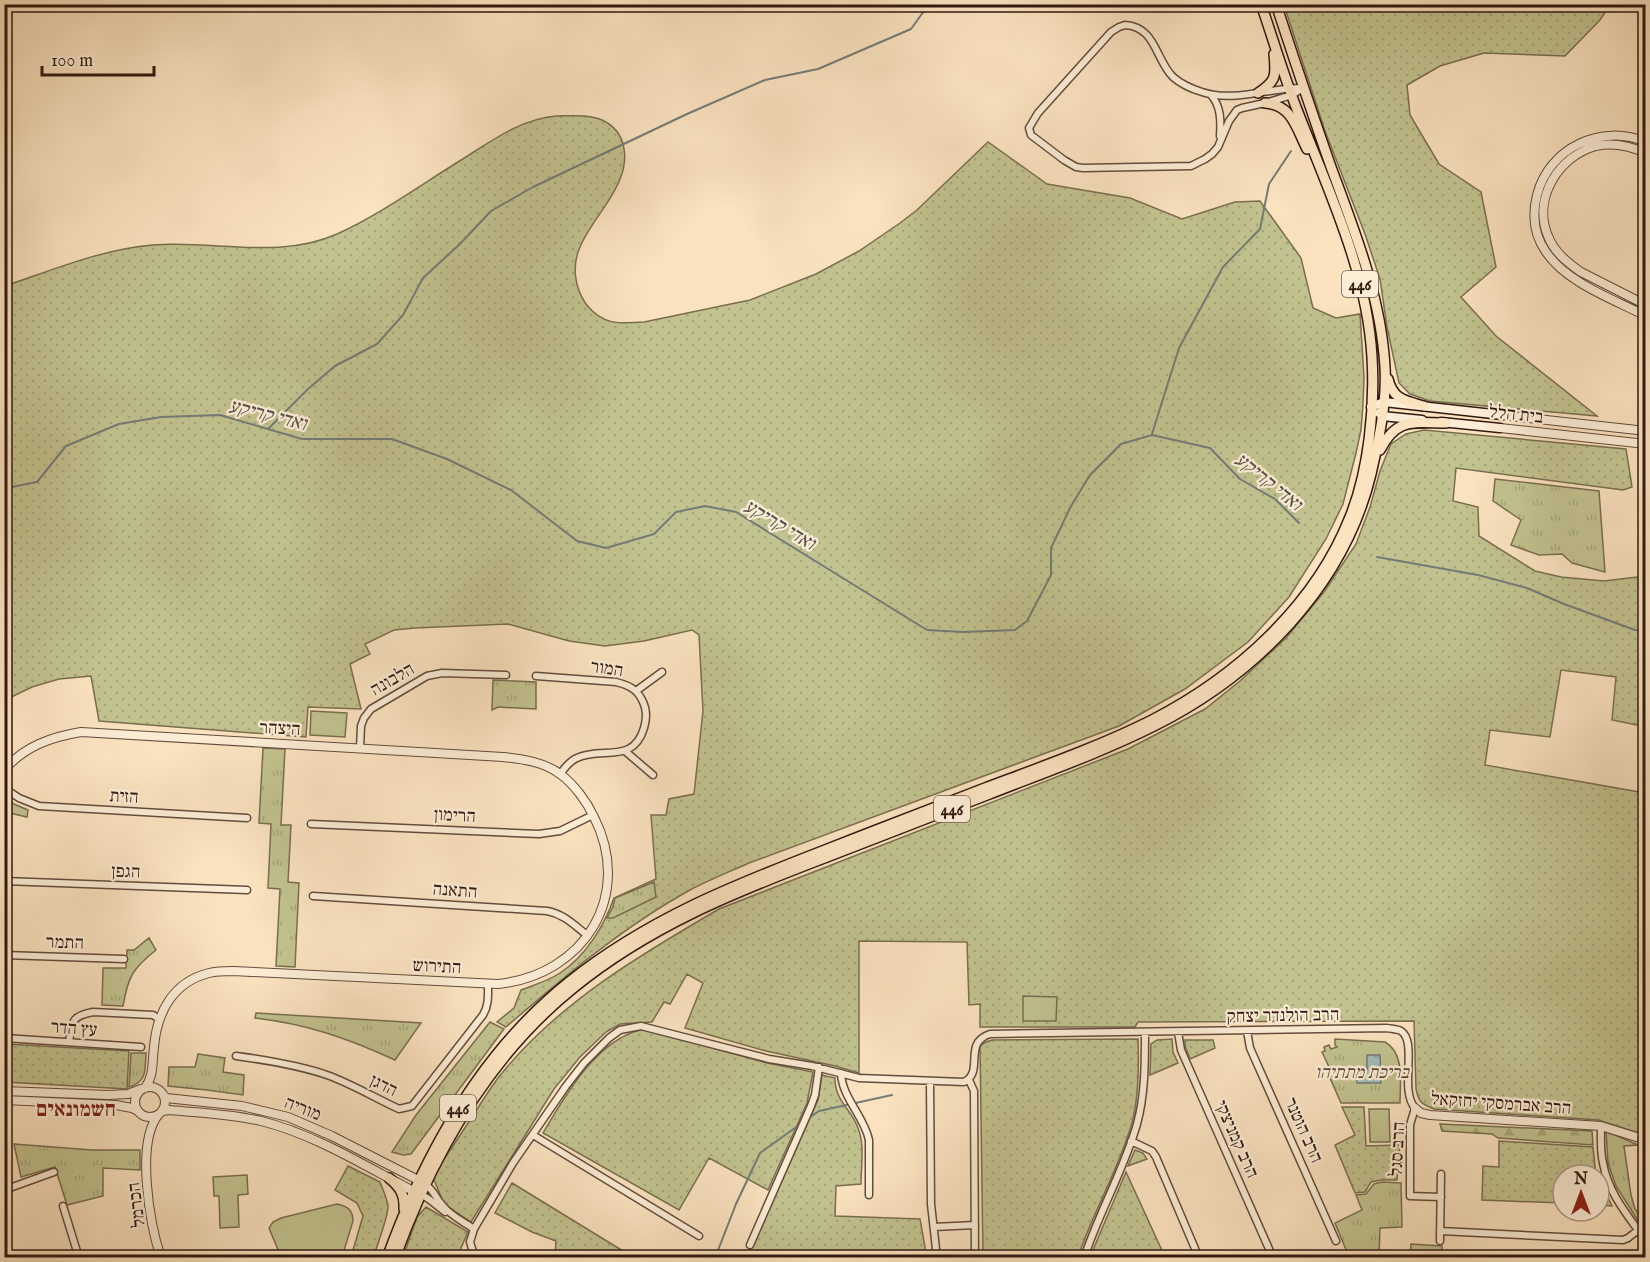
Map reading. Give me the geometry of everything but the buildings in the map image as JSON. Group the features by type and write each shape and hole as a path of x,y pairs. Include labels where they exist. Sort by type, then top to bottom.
{"main road":[{"name":"446","path":"395,1257 421,1182 456,1111 486,1068 508,1042 568,983 649,928 681,910 758,876 1096,745 1153,719 1224,674 1280,625 1313,586 1352,512 1360,483 1371,407 1372,355 1365,308 1351,254 1261,4"},
{"name":"446","path":"421,1182 492,1072 550,1008 601,967 652,934 700,909 769,879 1099,751 1156,725 1228,680 1285,630 1318,590 1352,531 1367,488 1382,416 1385,370 1377,310 1367,270 1276,4"},
{"path":"1258,93 1274,81 1276,71 1272,37"},
{"path":"1265,103 1275,104 1288,113 1327,185"},
{"path":"1385,370 1394,394 1399,398 1424,406"},
{"path":"1382,416 1371,407 1384,402"},
{"name":"בית הלל","path":"1384,402 1502,415"},
{"name":"בית הלל","path":"1382,416 1500,428"},
{"path":"1373,462 1395,428 1413,423 1446,423"},
{"path":"389,1178 402,1192 404,1203 402,1217"},
{"name":"446","path":"387,1257 402,1217 417,1193"}],"street":[{"path":"1291,92 1235,96 1210,94 1193,89 1167,70 1145,32 1125,25 1111,32 1082,64 1038,113 1029,131 1031,135 1076,167 1191,166 1212,154 1237,110 1265,103 1303,88"},
{"path":"1210,94 1216,101 1220,116 1220,142"},
{"path":"1646,142 1637,138 1596,136 1581,142 1558,157 1549,167 1540,184 1533,218 1539,241 1554,263 1576,280 1646,316"},
{"path":"1646,153 1635,148 1612,145 1585,150 1565,164 1557,173 1548,188 1543,217 1548,237 1561,256 1581,273 1646,305"},
{"path":"1540,184 1548,188"},
{"name":"בית הלל","path":"1502,415 1646,430"},
{"name":"בית הלל","path":"1500,428 1646,444"},
{"path":"636,691 662,672"},
{"name":"הלבונה","path":"360,748 361,726 371,709 427,676 442,673 506,675"},
{"name":"המור","path":"536,676 616,682 636,691 646,710 646,719 639,739 625,751"},
{"name":"היצהר","path":"4,770 20,754 34,746 63,735 81,732 519,759 533,762 561,774"},
{"path":"561,774 570,761 587,754 625,751 653,775"},
{"name":"התירוש","path":"160,1091 155,1083 153,1067 155,1035 159,1019 164,1008 178,990 189,981 211,972 233,971 488,984 512,982 541,974 567,957 587,936 597,919 606,894 608,879 603,837 581,796 561,774"},
{"name":"הזית","path":"4,788 19,798 39,806 247,818"},
{"name":"הרימון","path":"311,824 539,834 560,831 593,815"},
{"name":"הגפן","path":"4,881 247,890"},
{"name":"התאנה","path":"314,896 547,911 565,917 587,936"},
{"name":"התמר","path":"4,955 123,959"},
{"name":"הדגן","path":"236,1056 302,1068 342,1082 399,1109 407,1108 412,1106 487,1009 488,984"},
{"path":"69,1042 72,1021 84,1014 93,1012 153,1015 159,1019"},
{"path":"475,1257 470,1242 474,1229 513,1163 566,1086 584,1063 614,1034 630,1027 641,1026 769,1059 872,1079 964,1082 969,1080 974,1091 975,1257"},
{"name":"הרב הולנדר יצחק","path":"969,1080 973,1075 975,1048 978,1041 990,1034 1387,1028 1401,1032 1407,1039 1408,1049"},
{"name":"הרב הוטנר","path":"1247,1031 1250,1048 1336,1241"},
{"name":"הרב קמניצקי","path":"1178,1032 1181,1050 1273,1257"},
{"path":"1084,1257 1137,1124 1143,1091 1145,1033"},
{"name":"עץ הדר","path":"4,1038 141,1047"},
{"name":"הרב אברמסקי יחזקאל","path":"1408,1049 1408,1091 1411,1103 1421,1113 1601,1126 1646,1140"},
{"name":"התירוש","path":"143,1089 149,1082 153,1067"},
{"path":"750,1245 815,1095 819,1067"},
{"path":"841,1073 842,1083 869,1140 869,1195"},
{"path":"930,1081 931,1204 937,1257"},
{"path":"4,1091 108,1095 128,1094 153,1087 160,1091 165,1102 160,1113 150,1117 132,1108 116,1105 4,1100"},
{"path":"139,1113 135,1106 135,1099 143,1089"},
{"name":"מוריה","path":"160,1091 166,1098 242,1106 288,1118 324,1133 421,1182"},
{"name":"הרב סגל","path":"1416,1108 1410,1125 1410,1196 1441,1197"},
{"name":"מוריה","path":"160,1113 170,1110 222,1114 264,1122 312,1139 417,1193"},
{"name":"הכרמל","path":"139,1113 146,1129 148,1148 149,1209 161,1257"},
{"name":"הכרמל","path":"148,1148 152,1126 160,1113"},
{"path":"1601,1126 1606,1176 1618,1201 1646,1241"},
{"path":"533,1135 699,1236"},
{"path":"1131,1141 1152,1151 1156,1157 1199,1257"},
{"path":"4,1190 54,1172"},
{"path":"1440,1241 1441,1174"},
{"path":"421,1182 432,1189 443,1207 474,1229"},
{"path":"417,1193 430,1200 442,1211 457,1218"},
{"path":"63,1206 79,1257"},
{"path":"934,1227 975,1225"},
{"path":"1440,1231 1623,1240 1638,1230"}],"green space":[{"path":"1284,5 1610,5 1600,20 1565,56 1484,53 1440,66 1407,85 1410,115 1439,164 1481,192 1496,267 1461,297 1496,336 1597,416 1430,401 1410,394 1399,383 1380,279 1325,131"},
{"path":"556,116 585,116 602,120 616,131 623,145 625,154 620,179 584,238 577,254 575,268 579,290 586,304 598,316 612,322 644,322 750,300 816,274 859,251 917,210 988,142 1047,184 1130,198 1182,219 1235,202 1260,201 1301,258 1313,308 1336,318 1360,314 1364,377 1363,404 1361,430 1343,504 1326,539 1289,597 1248,642 1185,689 1119,726 749,863 697,886 665,904 618,936 572,971 506,1027 497,1022 514,1008 521,990 555,976 578,958 599,930 614,898 656,879 651,815 666,815 669,799 694,794 703,711 699,635 692,630 644,641 605,646 569,641 508,624 394,630 365,644 370,654 350,664 361,709 308,707 306,737 99,721 91,676 59,679 32,687 5,700 5,286 78,261 134,247 176,244 269,248 315,242 337,234 370,217 509,131 532,121"},
{"path":"1424,430 1626,449 1632,487 1623,490 1456,468 1453,501 1478,507 1479,536 1535,571 1561,577 1604,581 1645,576 1646,703 1642,703 1642,726 1612,720 1616,677 1561,670 1550,737 1490,730 1485,765 1645,793 1645,1135 1598,1120 1434,1109 1427,1106 1418,1097 1416,1089 1414,1021 1138,1022 1135,1027 980,1027 980,1004 969,1005 967,942 859,941 859,1073 766,1051 685,1028 703,983 687,974 670,1004 664,1002 652,1022 620,1024 606,1032 580,1057 554,1089 471,1222 444,1204 432,1180 499,1076 549,1024 575,1002 631,962 719,909 1128,749 1205,709 1240,681 1286,638 1324,592 1356,544 1391,444 1406,434"},
{"path":"1495,479 1599,491 1605,572 1572,563 1562,554 1539,555 1511,545 1521,520 1493,501"},
{"path":"493,680 536,682 536,709 498,707 492,710"},
{"path":"311,711 347,713 345,737 310,735"},
{"path":"263,748 285,749 281,825 291,825 288,882 299,883 295,967 276,966 280,889 268,888 271,824 259,823"},
{"path":"4,797 28,810 27,817 5,812"},
{"path":"654,882 656,897 613,918 607,918 615,898"},
{"path":"149,938 156,950 132,974 123,1006 102,1005 103,968 126,968 127,950 134,950"},
{"path":"1023,996 1057,997 1056,1021 1023,1021"},
{"path":"256,1013 421,1023 395,1060 326,1033 255,1018"},
{"path":"490,1022 504,1029 411,1154 403,1155 392,1152 416,1115"},
{"path":"640,1030 650,1030 767,1063 813,1072 807,1103 768,1190 709,1158 679,1210 543,1133 572,1087 596,1058 624,1036"},
{"path":"1138,1039 1138,1081 1132,1123 1078,1257 983,1257 980,1046 992,1040"},
{"path":"1172,1039 1173,1052 1178,1063 1150,1075 1151,1044 1157,1040"},
{"name":"בריכת מתתיהו","path":"1335,1039 1385,1042 1391,1047 1399,1061 1400,1103 1341,1103 1326,1069 1329,1067 1322,1052 1325,1051 1324,1047 1329,1045 1331,1049 1337,1047"},
{"path":"1185,1040 1213,1040 1215,1048 1190,1059"},
{"path":"6,1044 129,1051 127,1089 5,1082"},
{"path":"131,1053 146,1053 142,1079 129,1087"},
{"path":"198,1054 225,1058 223,1072 244,1075 243,1095 168,1086 169,1067 195,1067"},
{"path":"822,1075 835,1078 840,1099 855,1121 861,1142 861,1184 836,1186 835,1216 920,1219 925,1257 745,1258 818,1100"},
{"path":"1342,1107 1364,1107 1366,1146 1400,1145 1397,1180 1371,1182 1365,1192 1355,1193 1335,1145 1355,1135"},
{"path":"1369,1109 1389,1109 1390,1142 1370,1142"},
{"path":"1440,1124 1592,1131 1593,1145 1498,1138 1492,1134 1442,1131"},
{"path":"1606,1131 1638,1145 1624,1146 1631,1195 1635,1209 1645,1223 1645,1232 1616,1186 1611,1172 1611,1163 1608,1163"},
{"path":"1499,1141 1593,1147 1595,1163 1551,1163 1551,1203 1482,1200 1483,1166 1499,1167"},
{"path":"14,1144 92,1150 140,1150 140,1170 103,1168 103,1196 67,1205 55,1167 21,1177"},
{"path":"1135,1150 1143,1153 1147,1159 1128,1166"},
{"path":"348,1166 380,1182 387,1200 386,1217 374,1257 351,1257 363,1216 357,1203 335,1190"},
{"path":"1126,1172 1165,1257 1090,1257"},
{"path":"247,1175 248,1194 238,1195 239,1227 220,1228 219,1196 214,1196 213,1177"},
{"path":"512,1183 633,1257 555,1257 556,1241 532,1232 495,1213"},
{"path":"1401,1183 1402,1227 1380,1228 1379,1257 1349,1257 1335,1223 1362,1210 1356,1195 1366,1194 1374,1184"},
{"path":"337,1204 349,1209 353,1217 342,1257 281,1257 269,1228 273,1222"},
{"path":"426,1207 468,1232 457,1257 403,1257 417,1217"},
{"path":"1411,1244 1442,1246 1442,1257 1410,1257"}],"water":[{"path":"1367,1055 1380,1055 1381,1083 1357,1083 1356,1077 1361,1076 1367,1070"}],"waterway":[{"path":"269,428 335,366 377,344 403,315 423,278 491,211 533,187 765,80 818,69 911,29 929,4"},
{"path":"1152,434 1179,348 1223,267 1260,229 1269,184 1291,151"},
{"name":"ואדי קריקע","path":"4,487 37,482 66,446 119,424 161,417 220,415 302,439 392,439 447,459 511,490 577,541 606,548 654,534 676,512 705,506 736,512 927,630 963,632 1015,630 1027,621 1051,575 1051,548 1071,506 1090,475 1121,444 1152,435 1210,448 1240,479 1275,499 1299,523"},
{"name":"ואדי קריקע","path":"1377,557 1478,575 1527,588 1635,630 1646,631"},
{"path":"809,1118 819,1111 892,1095"},
{"path":"715,1258 736,1204 760,1153 802,1123"}],"district":[{"name":"חשמונאים","path":"76,1109"}]}
